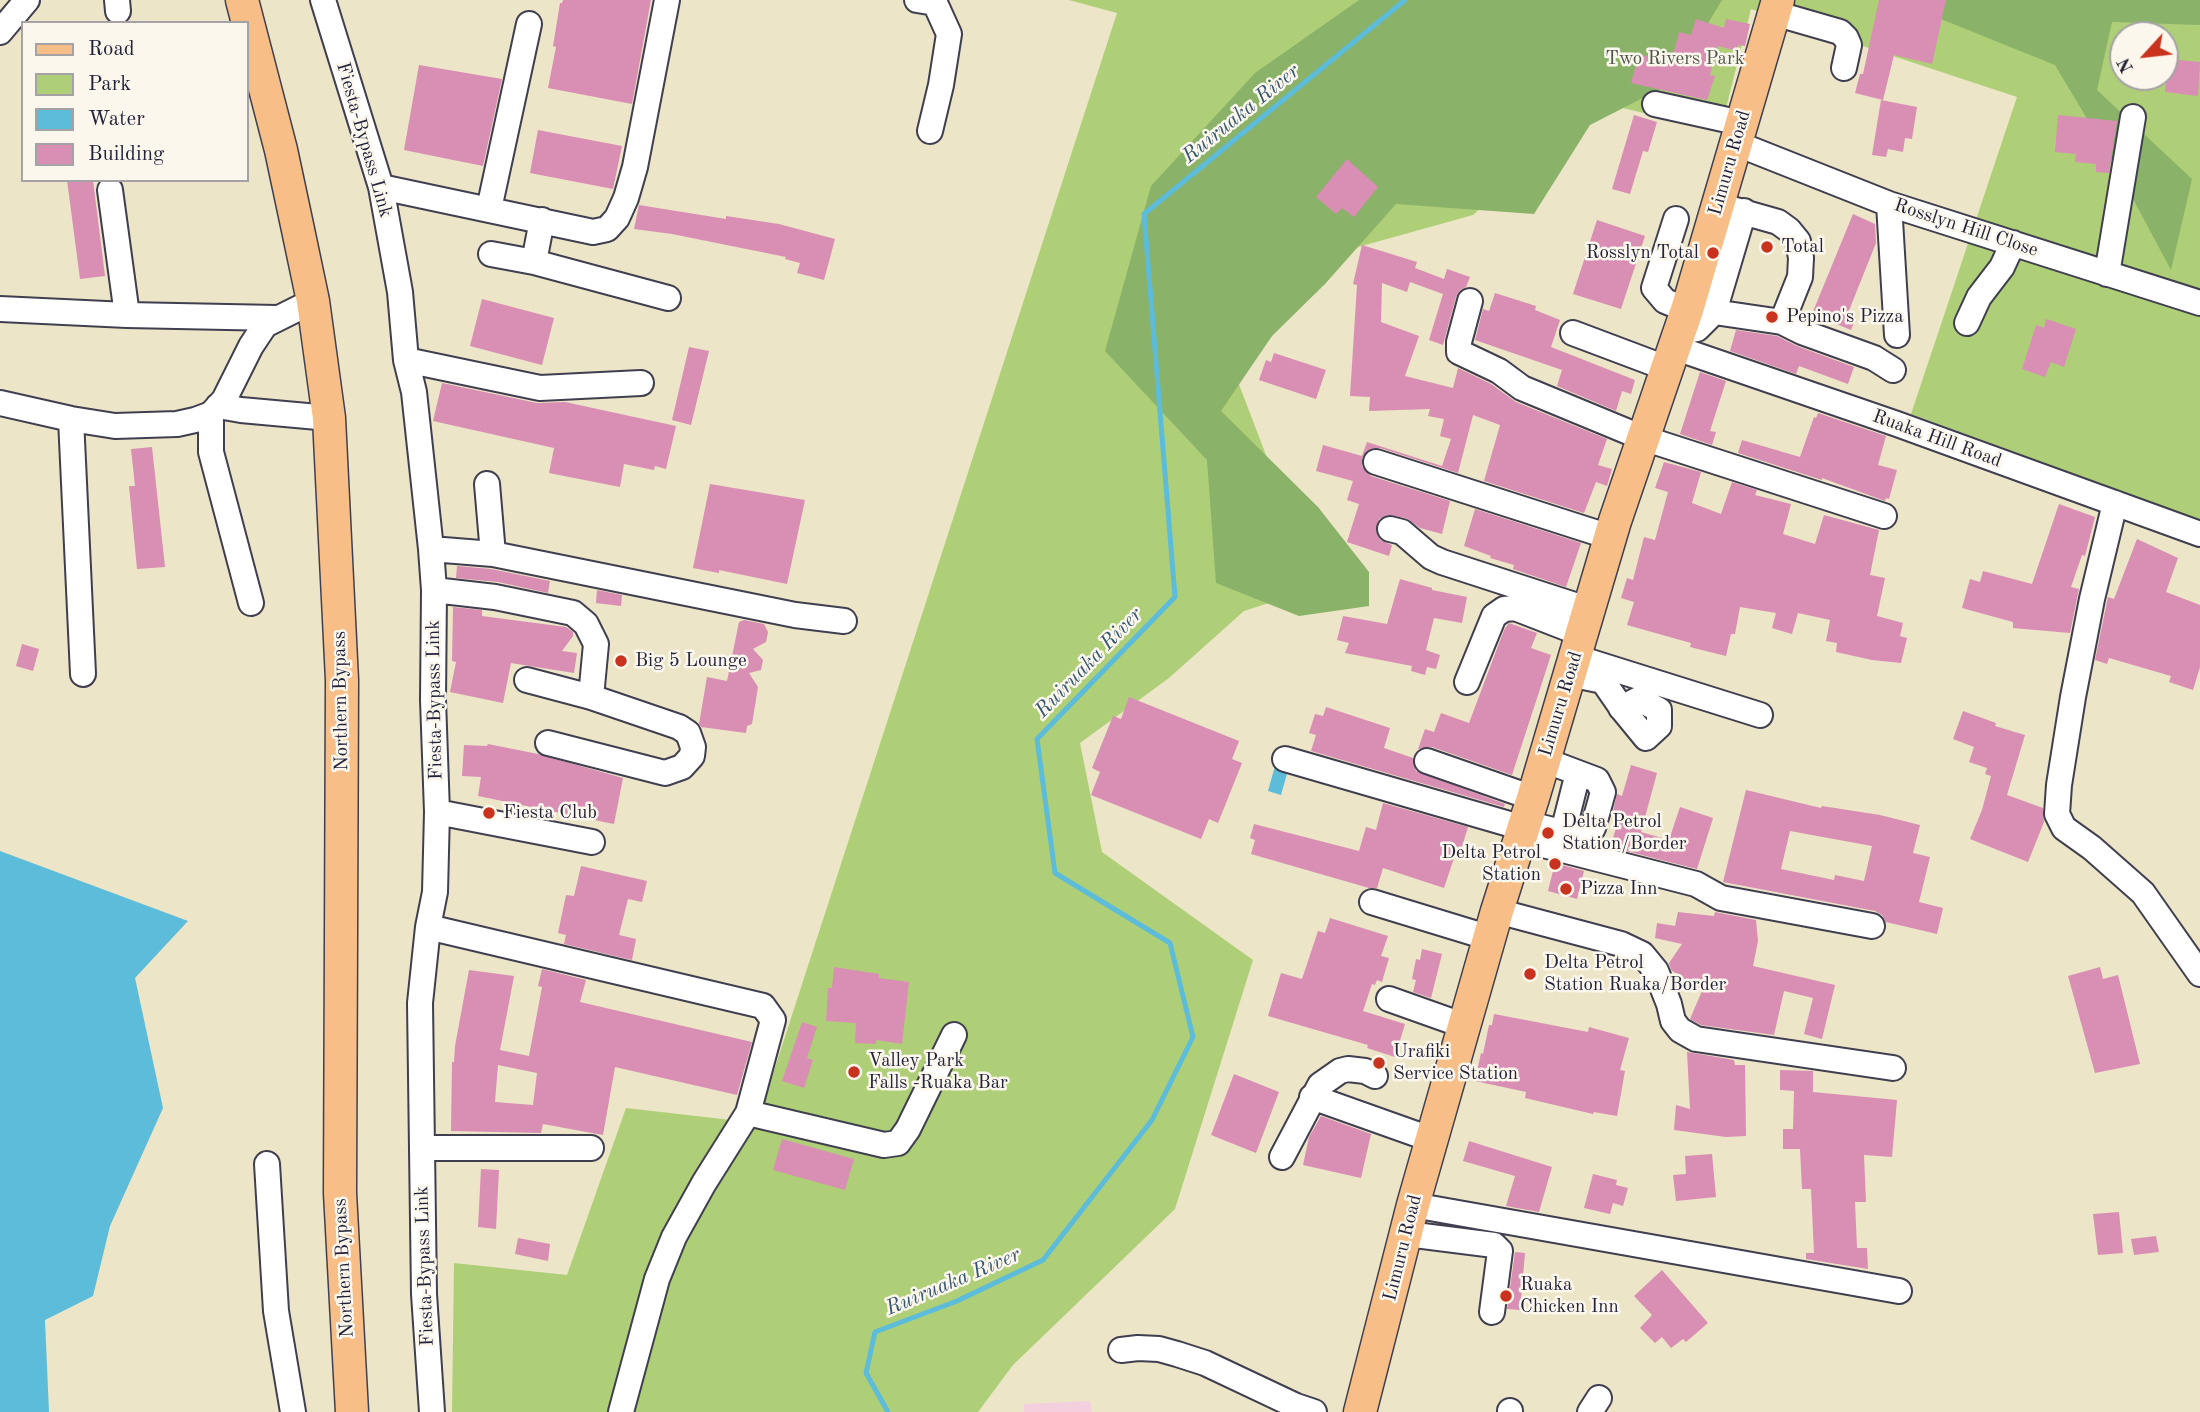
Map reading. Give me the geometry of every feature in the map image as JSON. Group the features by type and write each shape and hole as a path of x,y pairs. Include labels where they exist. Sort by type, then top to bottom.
{"main road":[{"name":"Northern Bypass","path":"242,0 247,21"},
{"name":"Limuru Road","path":"1360,1412 1436,1122 1610,537 1643,438 1731,208 1738,133 1776,7"},
{"name":"Northern Bypass","path":"248,23 281,150 313,301 329,418 342,680 340,1193 352,1412"}],"street":[{"path":"0,32 27,0"},
{"name":"Fiesta-Bypass Link","path":"323,0 381,187 400,292 406,360 414,392 431,549 437,812 435,892 428,927 420,1003 424,1294 432,1412"},
{"path":"381,187 593,232 607,229 617,218 635,167 667,0"},
{"path":"917,0 935,3 948,34 941,85 930,131"},
{"path":"1776,7 1840,32 1849,45 1844,68"},
{"path":"489,209 529,23"},
{"name":"Rosslyn Hill Close","path":"1655,104 1738,133 1889,204 2200,303"},
{"path":"2107,274 2133,117"},
{"path":"110,190 127,315"},
{"path":"1889,204 1897,335"},
{"path":"1731,208 1778,222 1798,241 1800,277 1782,322"},
{"path":"1676,219 1654,288 1665,301 1683,334"},
{"path":"534,262 542,220"},
{"path":"1967,323 1979,297 2001,267 2013,243"},
{"path":"491,254 534,262 668,299"},
{"path":"0,402 71,419 115,426 195,421 215,410 229,393 251,346 265,325 313,301"},
{"path":"1470,301 1459,342 1459,352 1499,371 1521,388 1643,438 1884,516"},
{"path":"0,309 276,318"},
{"path":"1573,333 1683,334 1782,322 1874,358 1893,370"},
{"name":"Ruaka Hill Road","path":"1683,334 1897,424 2200,534"},
{"path":"406,360 540,388 640,383"},
{"path":"215,410 329,418"},
{"path":"215,410 211,452 251,603"},
{"path":"71,419 83,674"},
{"path":"1376,462 1610,537"},
{"path":"487,484 493,554"},
{"path":"2115,503 2091,599 2059,785 2057,814 2064,828 2092,848 2143,893 2200,974"},
{"path":"1390,529 1402,533 1431,557 1579,644 1621,708"},
{"path":"431,549 493,554 795,615 844,621"},
{"path":"434,590 495,597 573,613 586,624 596,644 591,697"},
{"path":"1467,682 1494,616 1504,609 1515,608 1579,644 1760,715"},
{"path":"527,680 591,697 679,727 691,739 693,747 692,756 682,767 665,773 548,743"},
{"path":"1286,759 1563,832 1578,773 1544,760"},
{"path":"1427,761 1525,822 1696,884 1721,898 1872,926"},
{"path":"437,812 592,842"},
{"path":"1372,902 1622,944 1643,954 1656,971 1673,1021 1680,1030 1696,1039 1893,1068"},
{"path":"428,927 763,1006 773,1020 748,1113 674,1237 657,1279 621,1412"},
{"path":"1389,999 1465,1026"},
{"path":"748,1113 884,1145 898,1143 905,1136 954,1035"},
{"path":"1282,1157 1320,1085 1340,1071 1356,1069 1375,1076"},
{"path":"1312,1097 1433,1140"},
{"path":"422,1148 591,1148"},
{"path":"267,1164 276,1311 293,1412"},
{"path":"1410,1219 1899,1291"},
{"path":"1410,1219 1494,1245 1500,1251 1492,1312"},
{"path":"1121,1350 1159,1349 1177,1354 1205,1363 1314,1412"}],"shaded area":[{"path":"1090,1401 1092,1412 1024,1412 1024,1404"}],"green space":[{"name":"Two Rivers Park","path":"1069,0 2200,0 2200,520 1911,414 2017,97 1751,9 1720,132 1583,98 1561,135 1473,215 1315,259 1227,353 1277,484 1343,579 1244,611 1169,678 1080,743 1102,852 1253,960 1175,1209 1013,1365 978,1412 452,1412 454,1263 567,1275 626,1108 757,1123 1117,13"},
{"name":"Two Rivers Park","path":"1359,0 1722,0 1672,83 1590,125 1534,214 1396,204 1325,284 1272,336 1221,411 1318,507 1369,572 1369,606 1299,616 1216,583 1207,460 1105,351 1151,186 1255,73"},
{"path":"1885,0 2200,0 2200,25 2179,24 2179,21 2109,21 2109,36 2097,90 2192,179 2171,270 2117,169 2055,65 1921,11"}],"water":[{"path":"1275,766 1288,770 1281,795 1268,791"},
{"path":"0,851 188,921 135,978 163,1108 110,1226 93,1296 45,1320 49,1412 0,1412"}],"building":[{"path":"563,0 651,0 632,104 548,88 556,47 553,46 560,3"},
{"path":"1879,0 1946,0 1932,64 1894,55 1883,100 1855,93 1860,74 1863,74"},
{"path":"1696,19 1724,28 1726,19 1750,24 1745,46 1738,45 1737,51 1718,46 1710,75 1715,76 1707,100 1631,83 1639,54 1671,63 1679,32 1691,35"},
{"path":"2179,60 2200,62 2198,96 2165,92 2179,91"},
{"path":"419,65 502,79 483,166 404,150"},
{"path":"1881,100 1917,107 1912,139 1905,138 1903,152 1888,149 1886,157 1872,155"},
{"path":"1634,115 1657,122 1648,152 1643,151 1630,194 1612,189"},
{"path":"2058,115 2117,121 2109,173 2096,172 2096,164 2075,162 2076,154 2055,152"},
{"path":"538,130 622,146 613,189 530,173"},
{"path":"1347,159 1378,187 1354,217 1342,208 1336,214 1316,197"},
{"path":"67,182 93,182 105,276 80,279"},
{"path":"639,205 726,219 726,216 779,224 835,239 824,280 797,273 800,263 785,259 786,257 634,229"},
{"path":"1853,214 1875,224 1876,243 1848,313 1856,317 1851,330 1812,314"},
{"path":"1597,220 1645,236 1621,309 1573,294"},
{"path":"1362,245 1417,262 1415,268 1444,279 1447,269 1470,277 1466,287 1460,290 1456,297 1443,345 1429,340 1443,294 1410,282 1407,292 1382,283 1381,322 1419,336 1405,376 1453,388 1458,368 1491,384 1516,402 1607,439 1598,465 1612,469 1607,486 1596,482 1584,513 1484,481 1500,425 1473,415 1458,473 1380,448 1367,451 1362,458 1362,466 1371,476 1450,501 1442,534 1420,528 1406,518 1387,515 1379,519 1376,532 1380,540 1392,545 1389,556 1347,542 1359,504 1347,500 1353,481 1316,471 1323,445 1362,456 1367,442 1442,466 1451,439 1440,436 1444,419 1428,416 1430,409 1369,411 1370,397 1350,396 1357,285 1353,284"},
{"path":"1495,293 1536,306 1535,310 1560,320 1551,347 1635,380 1631,394 1622,391 1616,411 1557,386 1562,370 1475,340 1483,309 1489,311"},
{"path":"482,299 554,318 542,365 470,346"},
{"path":"2046,319 2076,329 2064,367 2051,362 2045,377 2022,369 2036,325 2044,328"},
{"path":"1736,330 1777,336 1854,367 1848,384 1799,366 1796,374 1730,351"},
{"path":"689,347 709,351 691,425 672,420"},
{"path":"1274,353 1326,370 1316,399 1259,380 1266,360 1271,362"},
{"path":"1700,372 1726,381 1710,431 1716,432 1712,445 1680,434"},
{"path":"442,383 537,403 565,402 676,426 666,469 655,466 654,470 624,464 620,487 549,473 554,448 433,421"},
{"path":"1818,413 1886,436 1878,465 1897,470 1889,499 1886,498 1885,501 1822,478 1738,453 1742,440 1800,457 1814,417 1816,418"},
{"path":"152,447 165,567 137,569 129,486 135,486 131,449"},
{"path":"1664,462 1701,472 1692,503 1721,514 1732,482 1757,490 1755,495 1791,504 1783,534 1815,544 1824,515 1879,530 1870,575 1885,578 1877,616 1903,623 1900,636 1907,638 1901,663 1836,652 1837,643 1826,641 1830,620 1798,613 1792,634 1772,628 1776,613 1740,607 1735,634 1731,634 1726,656 1690,647 1691,643 1627,625 1634,602 1621,598 1627,578 1633,580 1644,537 1655,540 1668,492 1655,488"},
{"path":"710,484 805,500 787,584 719,570 719,573 693,568"},
{"path":"2059,504 2095,517 2085,556 2082,555 2071,587 2079,589 2070,633 2013,628 2013,622 1962,608 1970,579 1980,582 1983,571 2032,584"},
{"path":"1475,509 1581,543 1566,587 1513,569 1514,565 1464,546"},
{"path":"2137,539 2178,558 2166,592 2200,605 2200,667 2193,690 2169,682 2171,676 2109,658 2107,664 2095,660 2108,597 2114,599"},
{"path":"457,566 491,569 550,581 548,593 498,582 456,578"},
{"path":"1400,579 1432,590 1467,597 1462,623 1434,618 1426,650 1440,655 1436,669 1427,667 1425,675 1411,671 1412,666 1345,653 1349,643 1337,640 1343,616 1387,624"},
{"path":"597,590 622,595 621,606 596,603"},
{"path":"453,607 482,610 482,616 566,627 573,632 573,636 562,651 577,653 574,673 511,663 503,703 450,692 456,662 452,661"},
{"path":"744,620 764,624 768,632 766,642 753,649 763,660 761,670 749,673 758,687 752,724 747,726 746,733 701,727 699,724 707,677 727,681 739,622"},
{"path":"1509,623 1537,633 1531,648 1551,655 1512,775 1432,747 1418,749 1425,729 1434,732 1441,713 1469,723"},
{"path":"22,644 39,649 33,671 16,666"},
{"path":"1129,697 1239,741 1232,759 1242,763 1218,823 1209,819 1201,839 1091,795 1100,772 1092,768 1113,716 1121,719"},
{"path":"1326,707 1390,728 1384,748 1413,758 1416,771 1505,804 1504,807 1311,751 1316,735 1309,733 1315,714 1323,716"},
{"path":"1963,711 1996,723 1995,726 2025,735 2007,795 2043,808 2044,822 2028,862 1970,839 1982,810 1991,776 1985,774 1987,768 1969,762 1974,747 1953,739"},
{"path":"488,744 538,754 623,778 614,824 478,796 481,777 462,776 464,745"},
{"path":"1631,765 1657,773 1641,832 1669,840 1680,807 1713,818 1697,869 1610,847 1618,822 1618,813 1613,811 1617,794 1622,796"},
{"path":"1746,790 1821,808 1822,806 1880,815 1920,825 1913,853 1930,857 1919,902 1943,908 1937,934 1886,922 1882,915 1875,911 1723,882","holes":["1790,831 1872,846 1864,881 1835,875 1834,880 1781,869"]},
{"path":"1383,803 1468,827 1461,850 1457,849 1444,888 1383,868 1377,888 1369,888 1251,854 1255,840 1250,838 1254,824 1359,851 1366,827 1376,830"},
{"path":"1555,863 1584,871 1577,899 1548,891"},
{"path":"581,866 647,881 642,902 628,899 619,935 636,939 632,960 564,944 566,935 558,933 566,895 574,896"},
{"path":"1678,912 1714,916 1715,912 1756,920 1758,941 1753,966 1835,985 1822,1039 1804,1034 1813,998 1784,991 1774,1035 1701,1025 1690,1019 1702,991 1671,970 1669,963 1682,944 1655,938 1657,923 1675,926"},
{"path":"1330,918 1388,936 1381,956 1389,958 1382,982 1377,980 1375,985 1372,984 1363,1011 1405,1024 1395,1057 1367,1048 1368,1045 1268,1016 1281,973 1302,979 1318,931 1325,933"},
{"path":"1422,949 1442,954 1431,998 1413,992 1416,980 1412,979 1416,959 1420,960"},
{"path":"834,967 909,982 902,1044 876,1040 876,1044 855,1043 856,1023 826,1021 828,988 832,988"},
{"path":"2100,967 2103,979 2118,975 2140,1064 2095,1073 2068,976"},
{"path":"542,969 586,980 580,1002 752,1042 737,1095 615,1067 603,1135 543,1124 541,1133 451,1131 452,1062 469,970 514,976 500,1050 529,1056 542,987 538,986","holes":["498,1065 537,1073 533,1105 495,1102"]},
{"path":"1494,1014 1588,1032 1589,1027 1629,1038 1620,1070 1625,1071 1617,1116 1593,1114 1525,1098 1526,1092 1475,1081"},
{"path":"802,1022 817,1027 807,1058 813,1060 804,1088 782,1081"},
{"path":"1687,1052 1734,1060 1735,1065 1745,1065 1746,1136 1726,1137 1674,1130 1676,1105 1690,1109"},
{"path":"1780,1070 1813,1071 1813,1092 1897,1100 1892,1157 1864,1155 1866,1202 1855,1202 1857,1248 1867,1248 1868,1269 1806,1259 1806,1253 1814,1253 1811,1189 1802,1189 1800,1149 1783,1149 1783,1129 1793,1129 1794,1091 1780,1090"},
{"path":"1234,1074 1279,1092 1256,1153 1211,1135"},
{"path":"1321,1116 1371,1134 1361,1178 1303,1165 1309,1137"},
{"path":"782,1139 854,1159 845,1190 773,1170"},
{"path":"1469,1141 1552,1167 1539,1212 1506,1206 1515,1176 1463,1161"},
{"path":"1712,1154 1716,1197 1676,1201 1673,1175 1686,1174 1685,1156"},
{"path":"481,1169 499,1170 496,1229 478,1227"},
{"path":"1593,1174 1617,1180 1616,1185 1628,1188 1623,1206 1613,1203 1610,1214 1584,1208"},
{"path":"2119,1212 2123,1253 2098,1255 2093,1214"},
{"path":"2156,1236 2159,1252 2134,1255 2131,1239"},
{"path":"518,1238 550,1244 548,1261 515,1254"},
{"path":"1515,1252 1525,1253 1520,1310 1507,1309"},
{"path":"1662,1270 1708,1323 1686,1342 1683,1339 1671,1348 1662,1337 1655,1343 1640,1328 1652,1315 1634,1296"}],"waterway":[{"name":"Ruiruaka River","path":"888,1412 866,1373 875,1332 957,1301 1043,1260 1152,1120 1193,1037 1170,943 1055,873 1037,739 1175,597 1144,214 1405,0"}],"place":[{"name":"Total","path":"1767,247"},
{"name":"Rosslyn Total","path":"1713,253"},
{"name":"Pepino's Pizza","path":"1772,317"},
{"name":"Big 5 Lounge","path":"621,661"},
{"name":"Fiesta Club","path":"489,813"},
{"name":"Delta Petrol Station/Border","path":"1548,833"},
{"name":"Delta Petrol Station","path":"1555,864"},
{"name":"Pizza Inn","path":"1566,889"},
{"name":"Delta Petrol Station Ruaka/Border","path":"1530,974"},
{"name":"Urafiki Service Station","path":"1379,1063"},
{"name":"Valley Park Falls -Ruaka Bar","path":"854,1072"},
{"name":"Ruaka Chicken Inn","path":"1506,1296"}]}
